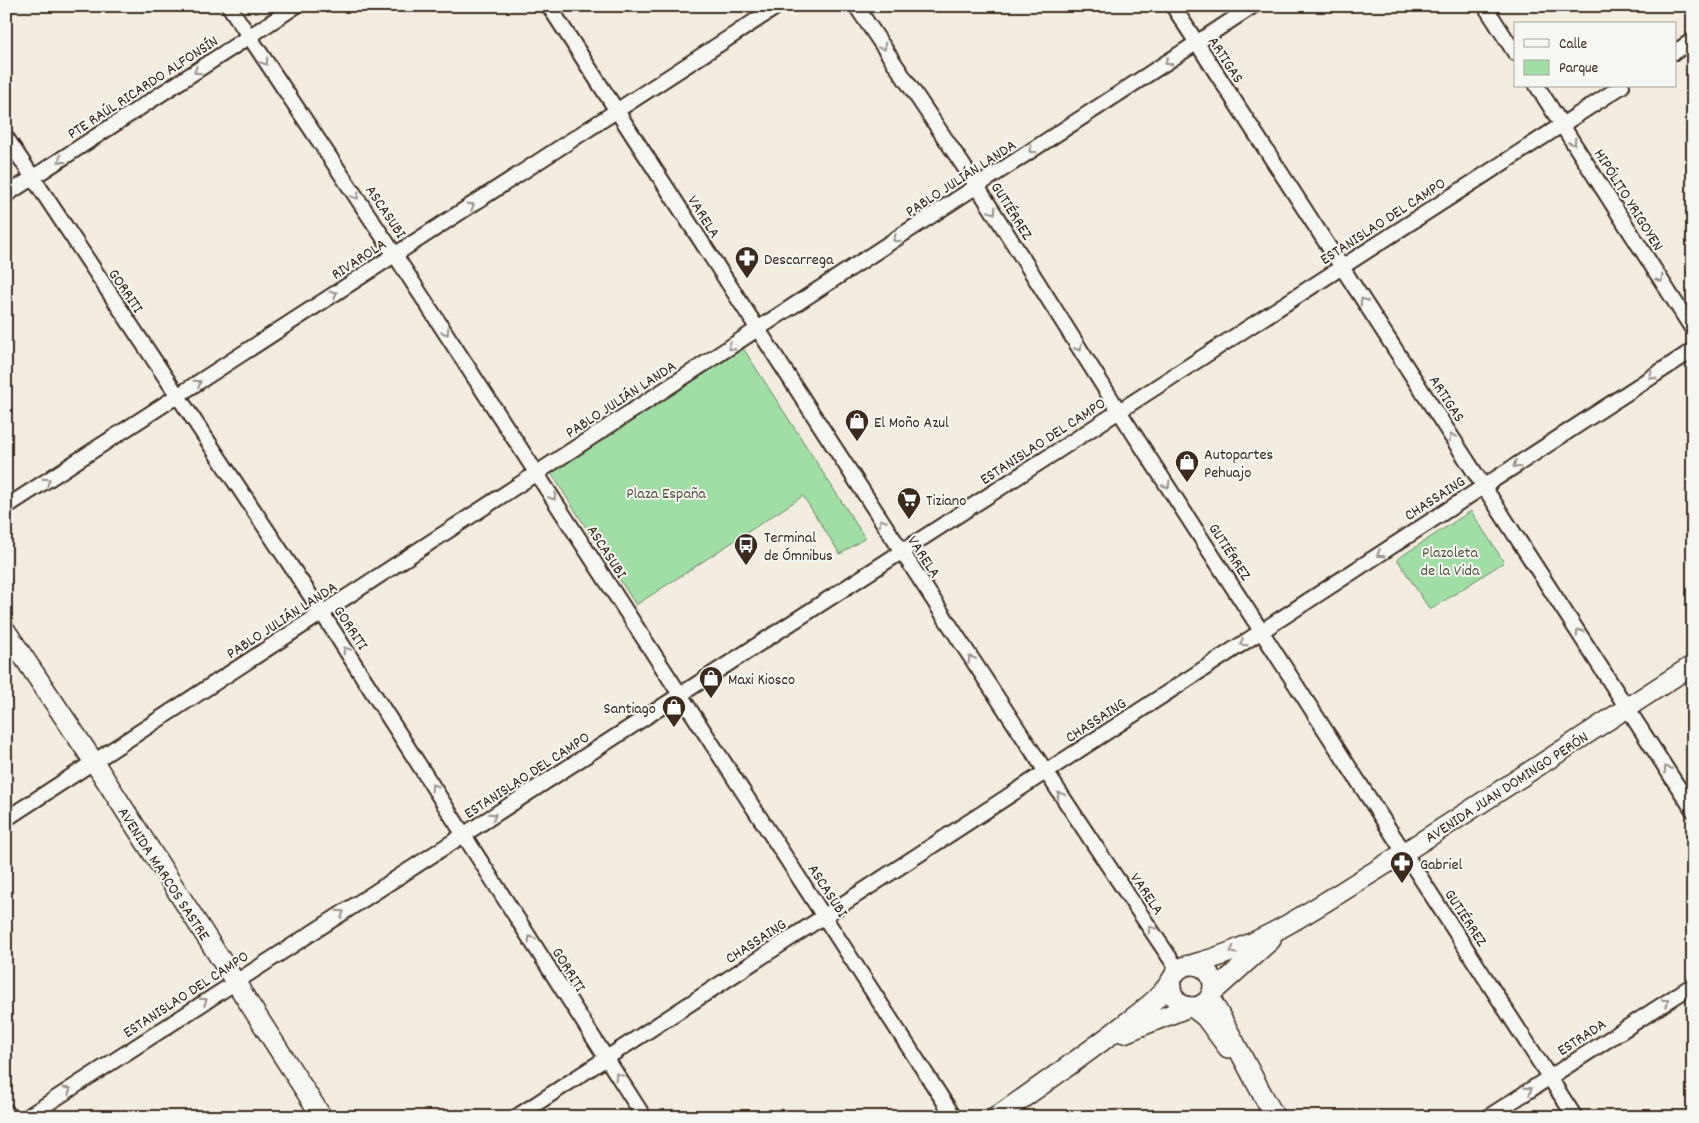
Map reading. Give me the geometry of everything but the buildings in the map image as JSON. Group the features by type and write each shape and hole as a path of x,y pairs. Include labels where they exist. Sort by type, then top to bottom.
{"main road":[{"name":"AVENIDA MARCOS SASTRE","path":"6,631 94,762 322,1117"},
{"name":"AVENIDA JUAN DOMINGO PERÓN","path":"1181,971 1218,958 1293,922 1405,852 1693,664"},
{"name":"AVENIDA JUAN DOMINGO PERÓN","path":"1211,995 1226,978 1293,922"},
{"path":"996,1117 1149,1007 1181,971 1207,970 1212,976 1211,995 1243,1055 1248,1071 1275,1117"},
{"path":"1181,971 1171,986 1175,998 1204,1017 1236,1060 1248,1071"},
{"path":"1094,1048 1131,1030 1205,1003 1211,995"}],"street":[{"name":"ASCASUBI","path":"229,6 248,38 395,255 954,1117"},
{"name":"PTE RAÚL RICARDO ALFONSÍN","path":"6,195 296,6"},
{"name":"VARELA","path":"549,6 756,330 1045,772 1181,971"},
{"name":"RIVAROLA","path":"6,507 778,6"},
{"name":"GUTIÉRREZ","path":"856,6 977,186 1119,411 1262,630 1574,1117"},
{"name":"ARTIGAS","path":"1173,6 1693,810"},
{"name":"PABLO JULIÁN LANDA","path":"6,819 1253,6"},
{"path":"1485,6 1514,51"},
{"path":"1676,51 1693,40"},
{"name":"HIPÓLITO YRIGOYEN","path":"1538,88 1693,330"},
{"name":"ESTANISLAO DEL CAMPO","path":"27,1117 1619,88"},
{"name":"GORRITI","path":"6,137 32,179 322,613 644,1117"},
{"name":"CHASSAING","path":"516,1117 1693,350"},
{"name":"ESTRADA","path":"1488,1117 1693,985"},
{"path":"6,1111 10,1117"}],"green space":[{"name":"Plaza España","path":"743,348 865,538 840,554 803,496 636,605 551,473"},
{"name":"Plazoleta de la Vida","path":"1471,511 1504,562 1430,610 1397,559"}],"place":[{"name":"Descarrega","path":"747,279"},
{"name":"El Moño Azul","path":"857,442"},
{"name":"Autopartes Pehuajo","path":"1187,483"},
{"name":"Tiziano","path":"909,520"},
{"name":"Terminal de Ómnibus","path":"746,566"},
{"name":"Maxi Kiosco","path":"711,699"},
{"name":"Santiago","path":"674,728"},
{"name":"Gabriel","path":"1402,884"}]}
